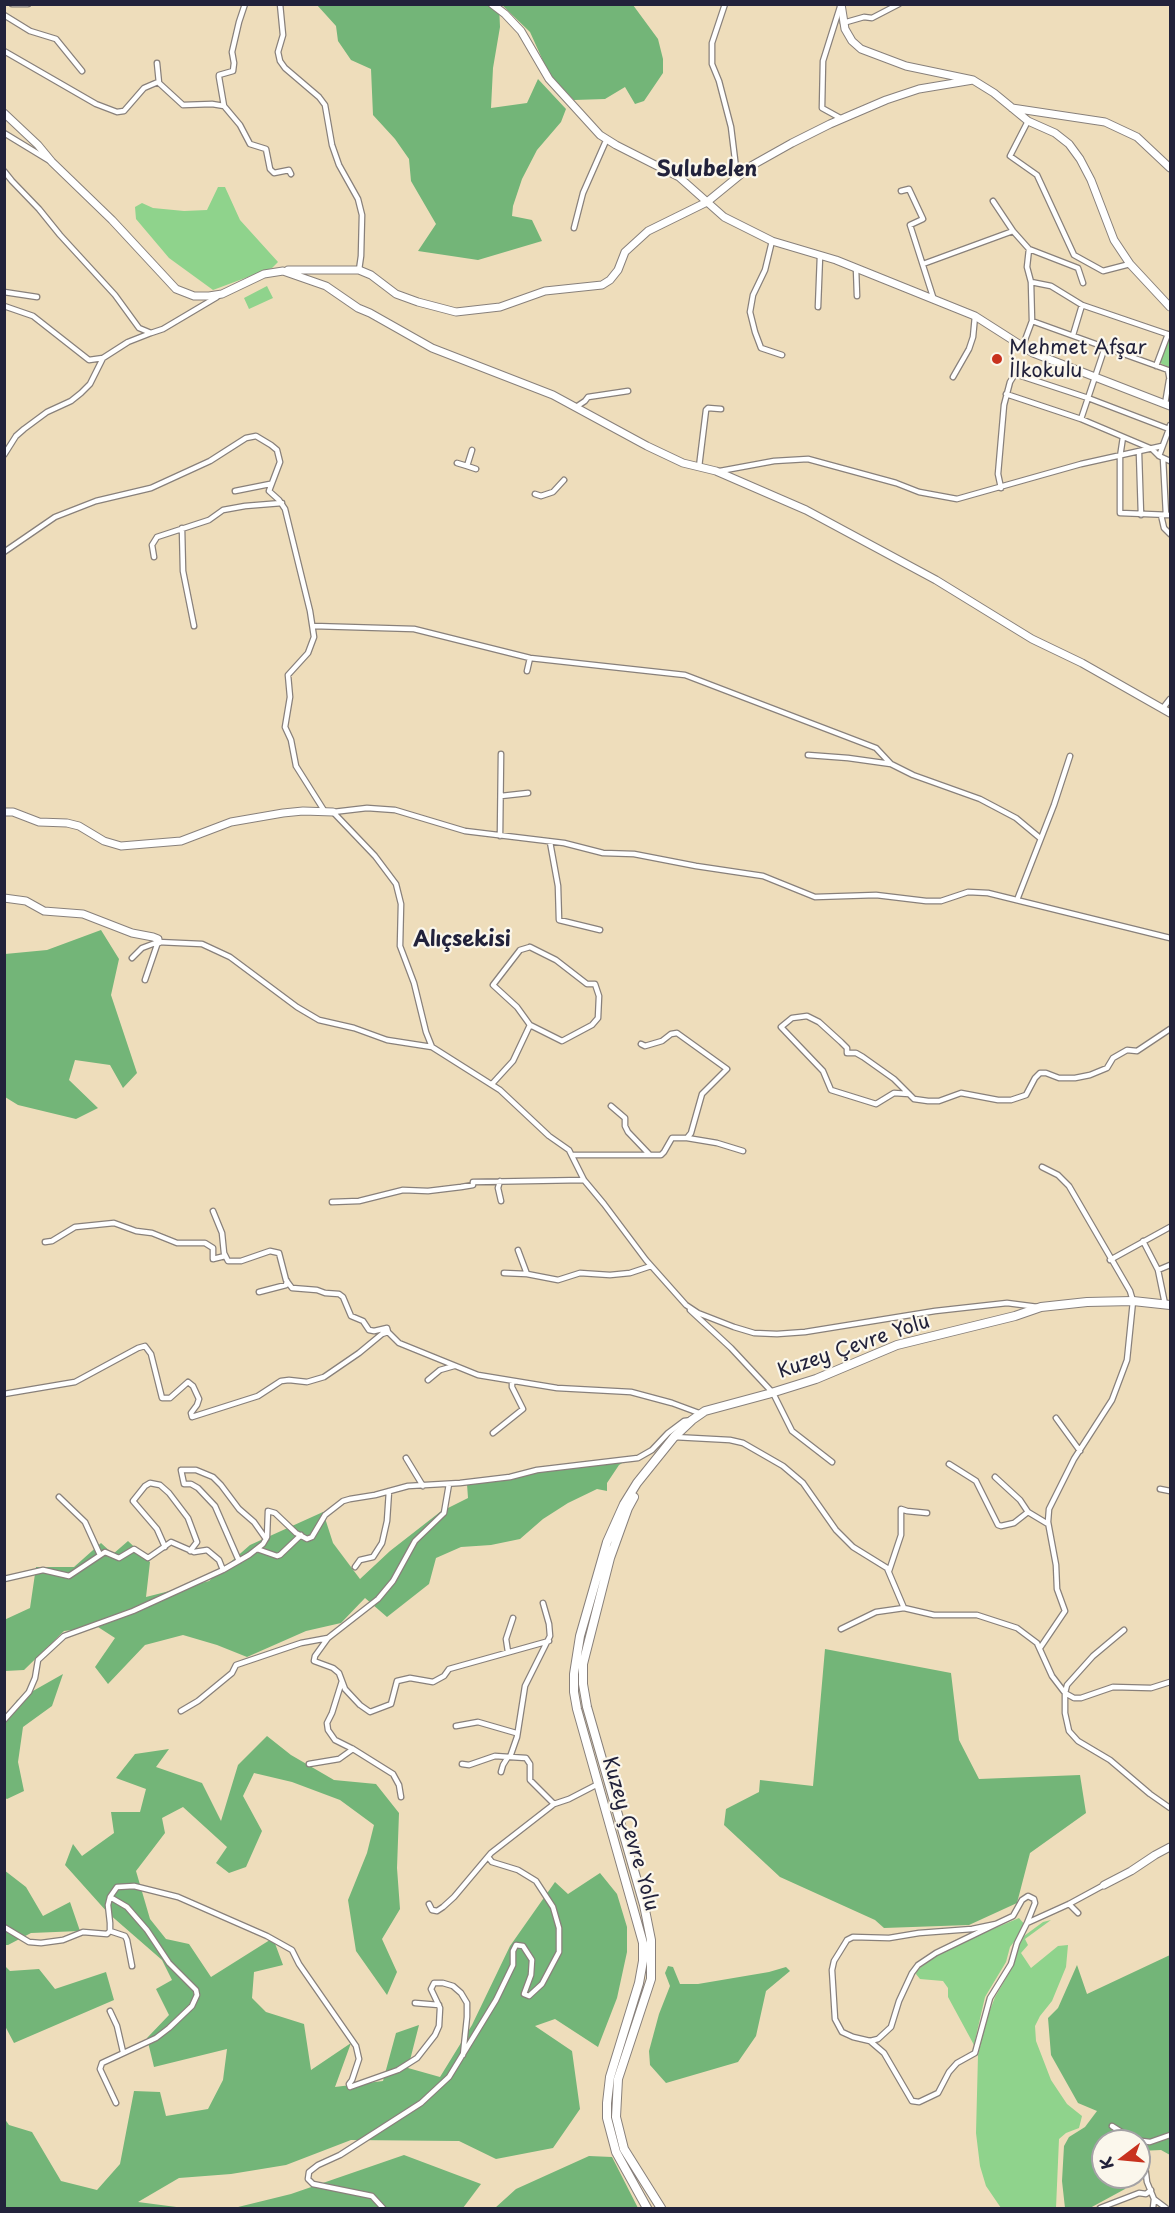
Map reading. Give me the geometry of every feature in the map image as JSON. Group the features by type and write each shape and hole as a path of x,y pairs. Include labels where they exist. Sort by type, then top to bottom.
{"main road":[{"name":"Kuzey Çevre Yolu","path":"647,2208 615,2152 607,2118 610,2077 639,1983 644,1943 577,1709 574,1683 576,1658 595,1578 607,1542 624,1504 674,1437 699,1413 773,1393 833,1373 897,1345 1015,1316 1041,1307 1087,1302 1133,1301 1168,1304"},
{"name":"Kuzey Çevre Yolu","path":"647,1472 628,1508 610,1558 583,1664 583,1684 587,1707 644,1905 651,1940 651,1979 646,2000 618,2079 616,2117 624,2149 661,2208"}],"street":[{"path":"12,4 27,5"},
{"path":"245,4 232,52 233,71 219,75 224,106 240,125 250,144 266,149 270,169 274,173 289,170 291,174"},
{"path":"280,4 283,35 278,52 280,61 325,105 332,145 339,165 358,199 362,215 362,256 359,270"},
{"path":"485,4 511,23 524,40 543,78 605,143 669,175 724,217 770,240 856,268 975,316 1022,348 1168,405 1170,381 1168,370 1032,321"},
{"path":"492,4 521,31 542,68 572,108 600,135 679,177 705,203"},
{"path":"725,4 712,43 712,64 731,127 737,176"},
{"path":"841,4 822,61 822,108 842,118"},
{"path":"841,4 843,23 849,37 861,49 906,66 973,80 994,93 1028,121 1055,133 1069,144 1091,180 1114,240 1130,264 1170,308"},
{"path":"843,23 864,16 872,18 899,4"},
{"path":"4,15 30,31 56,39 82,71"},
{"path":"4,51 66,88 117,112 124,111 144,88 158,82"},
{"path":"157,63 158,82 183,105 224,106"},
{"path":"4,306 33,316 89,360 103,358 128,342 163,329 222,294 264,274 283,271 359,270 371,275 396,294 441,309 465,311 500,307 545,291 602,285 610,280 618,270 625,252 636,239 664,222 705,203 737,176 782,149 842,118 886,100 919,89 973,80"},
{"path":"1012,108 1105,122 1137,137 1170,168"},
{"path":"4,113 39,145 52,162 112,220 176,289 194,296 222,294"},
{"path":"1028,121 1010,156 1037,175 1074,255 1103,271 1130,264"},
{"path":"4,134 52,162"},
{"path":"574,228 584,193 605,143"},
{"path":"4,171 115,295 140,328 151,333"},
{"path":"901,191 909,189 923,219 910,225 934,300"},
{"path":"993,201 1013,231 1029,249 1078,268 1083,283"},
{"path":"923,264 1013,231"},
{"path":"770,240 765,270 753,295 750,312 754,333 761,348 782,355"},
{"path":"1022,348 1032,321 1031,282 1027,267 1029,249"},
{"path":"818,307 820,256"},
{"path":"856,268 857,296"},
{"path":"283,271 326,286 358,308 370,312 432,348 554,395 683,463 716,471 723,472 774,461 808,459 896,483 919,492 957,499 1081,464 1139,453 1162,446"},
{"path":"1031,282 1051,286 1082,305 1169,335 1156,366"},
{"path":"4,292 37,297"},
{"path":"1073,335 1082,305"},
{"path":"953,377 969,350 975,316"},
{"path":"1081,418 1105,347"},
{"path":"4,455 16,436 24,429 47,412 71,401 81,393 90,384 103,358"},
{"path":"1001,488 998,474 1006,394 1015,374 1170,428 1162,446 1161,457 1166,515 1164,528 1170,534"},
{"path":"576,407 588,397 628,391"},
{"path":"1006,394 1081,418 1152,449 1170,461"},
{"path":"699,467 706,410 708,408 721,409"},
{"path":"4,552 55,517 96,501 151,488 210,461 238,441 251,436 261,437 277,450 279,454 278,471 270,483 270,494 282,504 289,524 313,626 312,645 288,675 290,698 285,728 291,740 296,766 329,812 375,856 396,884 401,904 400,946 414,983 432,1047"},
{"path":"1124,437 1120,457 1120,513 1166,515"},
{"path":"467,466 472,450"},
{"path":"1139,453 1141,515"},
{"path":"457,463 476,469"},
{"path":"716,471 806,510 936,580 1032,639 1082,663 1170,713"},
{"path":"535,494 541,496 553,492 564,480"},
{"path":"235,491 270,483"},
{"path":"154,557 153,540 209,520 223,510 282,504"},
{"path":"182,528 183,571 194,626"},
{"path":"313,626 414,629 530,658 685,675 876,748 891,764"},
{"path":"527,671 530,658"},
{"path":"1163,708 1170,699"},
{"path":"500,837 501,754"},
{"path":"808,755 891,764 913,775 980,799 1016,818 1040,838"},
{"path":"1017,900 1054,805 1070,756"},
{"path":"501,796 528,793"},
{"path":"4,812 13,812 39,822 79,826 104,841 121,846 181,841 231,822 283,813 367,808 394,810 465,831 550,842 603,853 633,854 763,876 815,897 876,895 941,901 968,892 988,893 1170,938"},
{"path":"550,842 558,886 559,920 600,930"},
{"path":"4,898 26,901 44,911 83,914 132,933 153,937 158,939 158,942"},
{"path":"146,980 158,942"},
{"path":"132,958 142,948 158,942 202,944 230,957 297,1007 319,1020 354,1028 387,1040 432,1047 492,1084 572,1155 584,1180 651,1266 699,1320 731,1348 773,1393 792,1431 832,1462"},
{"path":"530,947 556,960 587,984 595,984 599,996 598,1018 592,1025 562,1041 530,1025 517,1007 493,985 520,950 530,947"},
{"path":"909,1094 894,1093 876,1104 831,1090 823,1071 781,1027 792,1018 807,1016 819,1022 847,1048 847,1053 856,1053 863,1057 894,1079 909,1094 914,1099 928,1101 939,1101 961,1093 998,1100 1011,1100 1026,1095 1040,1073 1046,1072 1059,1078 1090,1075 1107,1068 1113,1058 1127,1050 1137,1051 1170,1029"},
{"path":"492,1084 513,1061 530,1025"},
{"path":"641,1044 645,1046 662,1041 677,1032 727,1069 702,1094 695,1122 687,1138"},
{"path":"611,1106 625,1118 628,1132 650,1154"},
{"path":"572,1155 663,1154 672,1138 717,1143 743,1151"},
{"path":"1040,1648 1065,1611 1058,1589 1047,1517 1051,1501 1061,1488 1074,1459 1112,1400 1127,1360 1133,1301 1069,1186 1058,1175 1042,1167"},
{"path":"332,1202 359,1201 403,1191 461,1187 473,1185 473,1182 584,1180"},
{"path":"500,1181 498,1188 501,1201"},
{"path":"213,1211 222,1233 225,1256 228,1260 236,1262 267,1252 279,1253 287,1281 292,1288 339,1294 343,1297 351,1316 363,1321 369,1330 387,1328 399,1343 454,1366 478,1375 557,1389 630,1392 699,1413"},
{"path":"45,1242 52,1241 75,1227 114,1224 152,1233 177,1243 205,1242 213,1248 213,1259 225,1256"},
{"path":"1110,1260 1170,1227"},
{"path":"1143,1241 1158,1270 1168,1304"},
{"path":"518,1250 527,1274"},
{"path":"1158,1270 1170,1265"},
{"path":"504,1273 527,1274 558,1280 580,1273 630,1274 651,1266"},
{"path":"259,1292 286,1285 287,1281"},
{"path":"686,1305 698,1313 734,1327 754,1333 777,1334 1007,1303 1041,1307"},
{"path":"4,1394 75,1382 138,1347 145,1346 152,1353 162,1398 170,1398 188,1383 193,1386 199,1399 191,1413 192,1417 258,1396 281,1381 307,1382 324,1377 360,1353 382,1334 388,1332"},
{"path":"428,1380 440,1370 454,1366"},
{"path":"494,1433 523,1409 512,1387 512,1381"},
{"path":"1056,1418 1080,1450"},
{"path":"4,1720 29,1692 35,1678 38,1660 64,1636 133,1611 239,1561 257,1549 266,1539 267,1513 270,1511 307,1539 312,1537 325,1515 343,1501 408,1486 510,1477 537,1470 638,1458 652,1450 684,1420 692,1420"},
{"path":"674,1437 730,1440 743,1443 783,1466 807,1487 836,1530 853,1547 889,1571 894,1589 904,1608"},
{"path":"406,1458 423,1486"},
{"path":"949,1464 976,1481 998,1525 1014,1522 1028,1512"},
{"path":"239,1561 215,1506 198,1488 191,1484 184,1484 181,1470 196,1470 213,1477 238,1509 254,1522 266,1539"},
{"path":"995,1477 1020,1500 1028,1512 1039,1521 1048,1524"},
{"path":"165,1546 157,1529 133,1501 150,1483 160,1485 169,1493 188,1518 197,1541 190,1551"},
{"path":"449,1484 444,1513 415,1541 393,1581 378,1599 328,1638 314,1661 336,1670 345,1689 370,1712 391,1704 397,1681 410,1678 433,1682 444,1676 449,1669 549,1641"},
{"path":"1160,1489 1170,1491"},
{"path":"356,1567 360,1560 373,1557 382,1543 387,1521 389,1491"},
{"path":"59,1497 85,1522 100,1555"},
{"path":"889,1571 901,1535 901,1509 927,1513"},
{"path":"257,1549 277,1556 301,1535"},
{"path":"4,1579 43,1570 69,1576 107,1552 119,1558 132,1549 148,1558 171,1542 194,1552 207,1550 219,1560 223,1570"},
{"path":"501,1772 509,1757 516,1733 525,1686 549,1641 549,1624 543,1604"},
{"path":"841,1629 876,1612 904,1608 934,1614 968,1614 987,1617 1017,1628 1030,1637 1040,1648 1052,1676 1065,1693 1074,1698 1082,1698 1113,1687 1150,1688 1170,1682"},
{"path":"508,1652 506,1639 513,1618"},
{"path":"1124,1630 1085,1664 1067,1685 1065,1713 1069,1731 1078,1741 1110,1760 1170,1808"},
{"path":"181,1711 198,1701 232,1673 236,1665 301,1642 328,1638"},
{"path":"342,1681 327,1723 328,1730 335,1740 393,1774 399,1785 401,1797"},
{"path":"456,1726 478,1722 516,1733"},
{"path":"309,1764 339,1759 353,1749"},
{"path":"462,1764 468,1765 495,1756 526,1758 530,1764 530,1780 554,1804"},
{"path":"429,1904 432,1910 437,1911 443,1907 488,1857 554,1804 598,1784"},
{"path":"1027,1923 1070,1904 1170,1847"},
{"path":"382,2208 372,2196 313,2184 308,2179 309,2172 421,2103 449,2077 496,2000 513,1965 513,1951 516,1945 523,1946 532,1960 531,1975 524,1994 529,1996 542,1984 559,1952 559,1928 553,1907 536,1881 518,1870 492,1862 488,1857"},
{"path":"110,1931 108,1905 110,1897 117,1887 134,1886 178,1897 267,1936 292,1950 299,1964 356,2046 358,2059 350,2087 398,2070 417,2058 437,2031 440,2020 439,2005 431,1986 438,1983 453,1986 461,1993 466,2003 467,2017 463,2055"},
{"path":"870,2041 884,2053 912,2101 920,2102 938,2093 949,2072 957,2063 975,2053 983,2015 990,1998 1011,1964 1017,1943 1035,1903 1032,1896 1022,1899 1013,1916 936,1953 918,1965 899,2001 891,2027 878,2039 870,2041 842,2032 835,2019 832,1970 834,1961 847,1940 853,1937 889,1938 972,1929 996,1924"},
{"path":"110,1897 134,1914 169,1963 196,1990 197,1995 192,2006 156,2038 123,2052 100,2066 116,2103"},
{"path":"1070,1904 1078,1913"},
{"path":"4,1927 28,1942 41,1943 63,1940 83,1932 102,1935 110,1931"},
{"path":"110,1931 128,1940 132,1966"},
{"path":"415,2003 439,2005"},
{"path":"110,2011 117,2026 123,2052"},
{"path":"1112,2126 1117,2129"},
{"path":"1151,2142 1170,2135"},
{"path":"1100,2208 1139,2193 1146,2194 1150,2190 1154,2199 1166,2208"},
{"path":"1153,2208 1154,2199"}],"green space":[{"path":"317,5 499,5 500,27 493,68 491,108 527,103 538,79 566,109 561,122 537,150 522,179 513,206 512,216 532,220 542,241 478,260 418,251 436,224 411,181 409,159 395,139 373,115 371,69 351,60 338,41 336,26"},
{"path":"502,5 633,5 658,39 663,59 663,73 644,101 635,104 625,87 605,99 574,100 549,74 530,32"},
{"path":"218,187 225,187 240,220 278,262 272,268 213,290 169,258 136,219 135,207 142,203 153,208 184,211 207,210"},
{"path":"267,286 273,298 249,309 244,298"},
{"path":"1170,339 1170,368 1160,363"},
{"path":"101,930 119,959 111,995 137,1073 123,1088 110,1065 75,1060 69,1080 98,1108 76,1119 18,1105 5,1097 5,954 47,950"},
{"path":"627,1460 619,1465 607,1483 607,1491 597,1489 568,1503 543,1519 520,1539 491,1545 461,1547 436,1558 429,1584 387,1617 365,1598 341,1623 306,1631 247,1657 183,1635 145,1645 108,1684 95,1667 115,1638 98,1627 64,1631 24,1670 5,1671 4,1620 30,1608 36,1567 74,1567 101,1543 113,1554 128,1541 150,1562 146,1597 209,1581 250,1545 323,1512 333,1543 360,1579 390,1551 440,1512 468,1498 467,1484 515,1478 584,1461"},
{"path":"825,1649 951,1673 959,1740 979,1779 1080,1775 1086,1813 1030,1853 1017,1903 969,1925 884,1928 875,1920 780,1877 724,1825 726,1809 759,1792 760,1780 813,1786"},
{"path":"63,1674 52,1706 23,1727 18,1762 24,1791 7,1799 5,1798 5,1718 17,1700"},
{"path":"267,1736 291,1755 334,1780 376,1784 399,1813 397,1868 400,1909 382,1939 397,1972 387,1995 356,1951 348,1900 367,1853 374,1825 340,1800 292,1782 254,1773 243,1796 262,1831 246,1867 229,1873 216,1863 227,1847 183,1807 162,1818 165,1833 136,1871 150,1919 166,1939 189,1944 211,1977 273,1938 283,1965 254,1972 252,1998 266,2012 304,2024 311,2070 351,2043 335,2087 383,2081 396,2033 419,2025 408,2068 440,2077 472,2025 510,1946 555,1882 568,1894 600,1873 617,1894 627,1927 627,1952 617,1998 598,2047 555,2019 535,2026 572,2051 580,2109 553,2148 496,2159 459,2141 351,2140 286,2165 231,2174 179,2178 138,2202 184,2208 5,2208 4,2118 9,2125 32,2132 61,2181 97,2190 120,2164 134,2091 160,2092 166,2116 208,2109 223,2080 227,2049 154,2067 147,2038 169,2015 156,1989 172,1980 162,1960 108,1913 65,1865 73,1844 82,1856 114,1833 111,1812 140,1812 146,1789 116,1778 135,1754 169,1749 156,1767 202,1783 221,1821 238,1765"},
{"path":"4,1870 26,1887 43,1916 70,1902 80,1931 31,1933 5,1945"},
{"path":"1019,1918 1026,1926 1010,1947 1006,1962 985,1997 974,2045 948,1997 948,1988 943,1981 920,1979 916,1974 917,1970 957,1944"},
{"path":"1051,1920 1025,1939 1028,1945 1021,1953 1031,1968 1058,1946 1068,1945 1066,1967 1052,2001 1035,2026 1036,2041 1051,2080 1067,2104 1082,2116 1079,2128 1066,2133 1059,2139 1056,2208 1001,2208 986,2186 980,2166 976,2133 978,2055 995,1997 1013,1966 1017,1949 1024,1936 1043,1922"},
{"path":"1170,1955 1170,2155 1161,2150 1151,2150 1151,2129 1091,2129 1091,2189 1125,2189 1090,2208 1065,2208 1062,2181 1064,2146 1069,2137 1085,2127 1097,2111 1078,2103 1051,2055 1048,2018 1058,2008 1077,1965 1087,1994"},
{"path":"4,1965 10,1971 39,1969 55,1989 106,1972 114,2000 14,2043 5,2026"},
{"path":"668,1966 673,1967 680,1984 698,1984 786,1967 790,1971 766,1991 756,2036 738,2062 666,2083 650,2065 649,2051 659,2014 670,1986 665,1973"},
{"path":"404,2155 481,2184 463,2208 234,2208 291,2194"},
{"path":"589,2156 612,2157 638,2208 495,2208 516,2189"}],"place":[{"name":"Mehmet Afşar İlkokulu","path":"997,359"}],"district":[{"name":"Sulubelen","path":"707,170"},
{"name":"Alıçsekisi","path":"462,940"}]}
